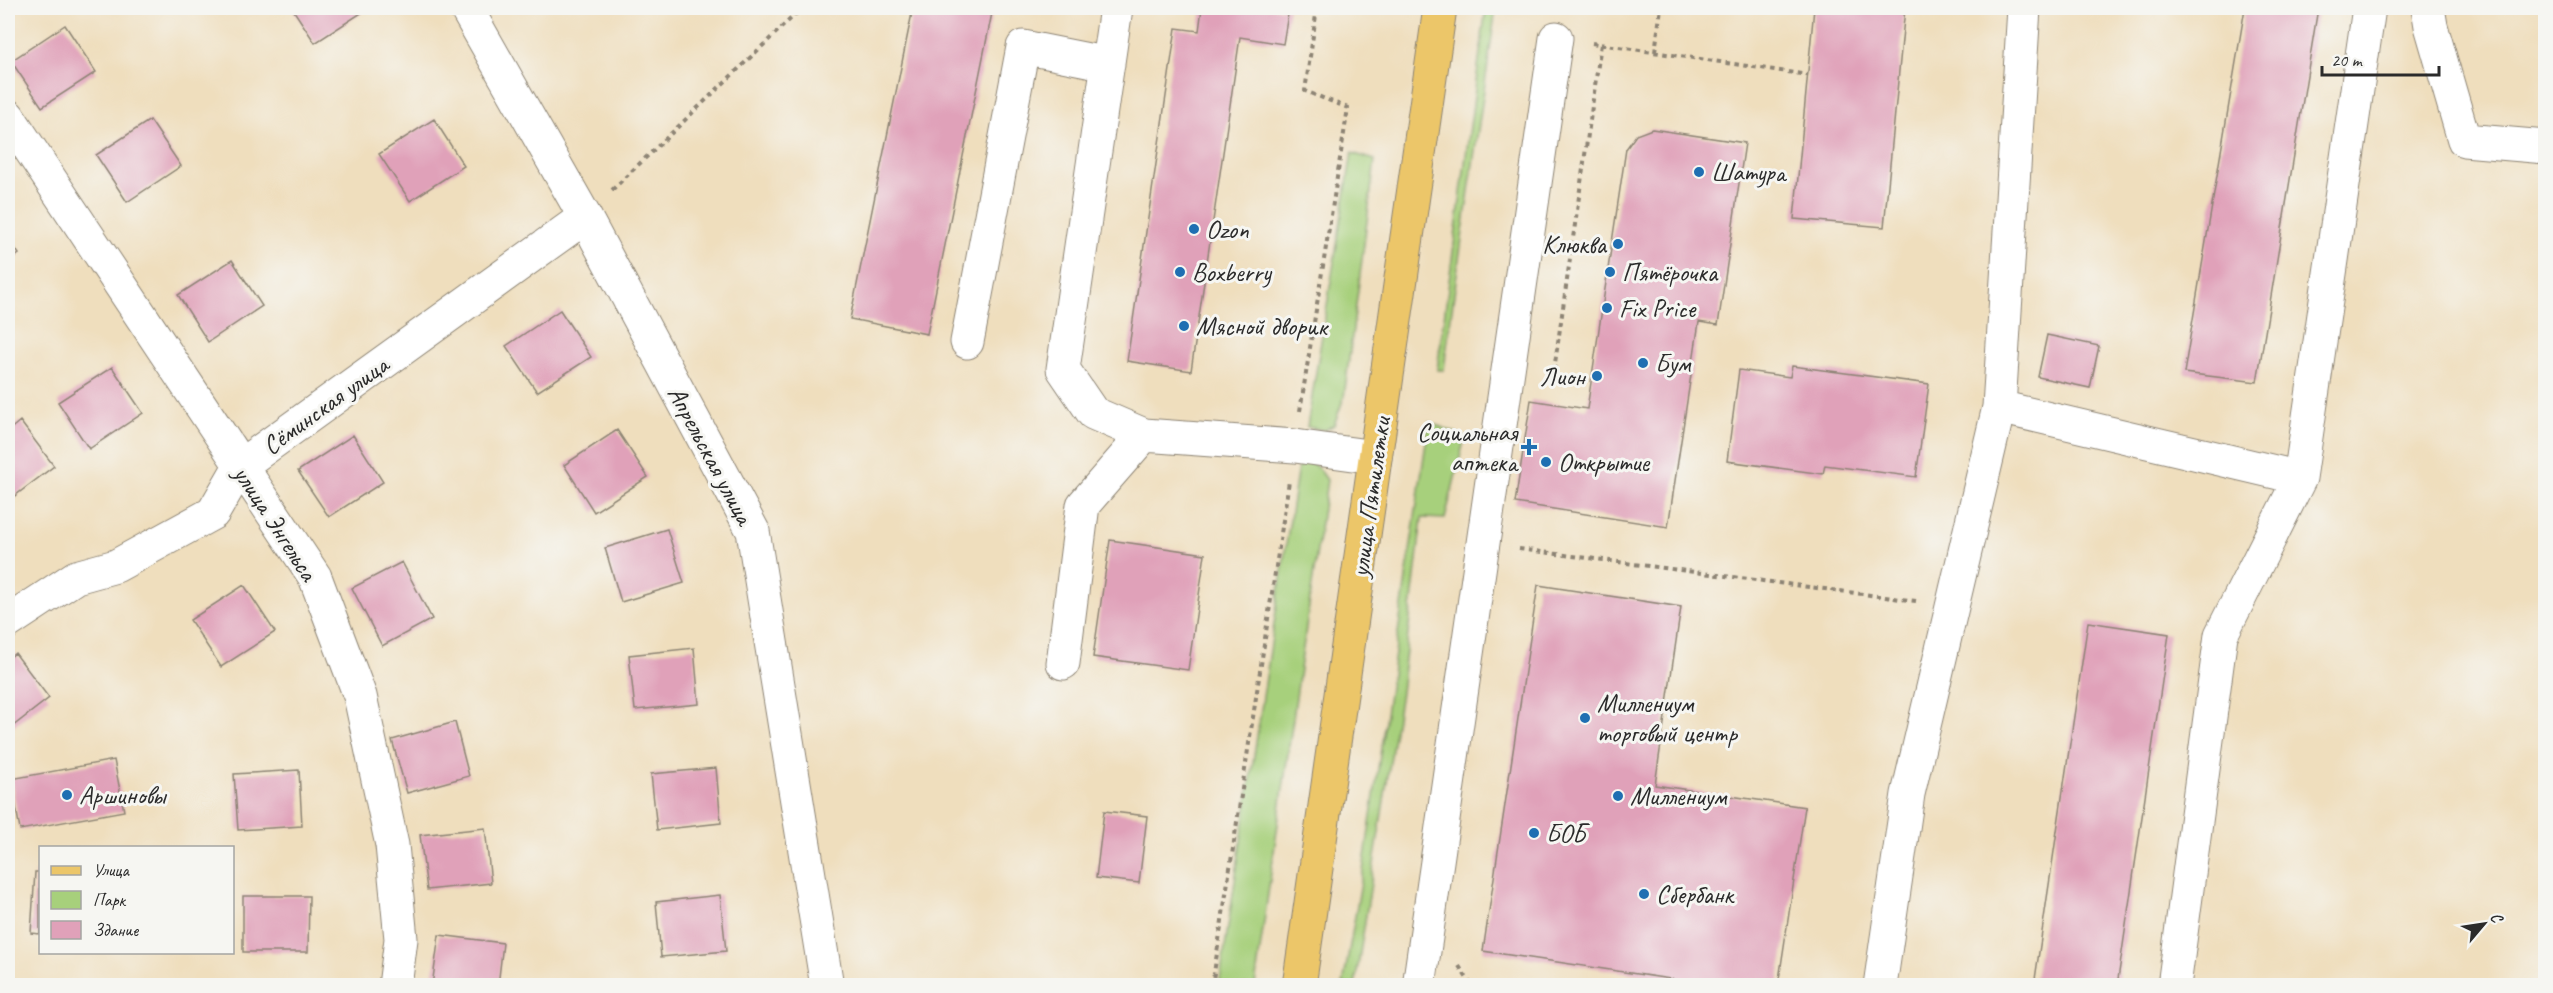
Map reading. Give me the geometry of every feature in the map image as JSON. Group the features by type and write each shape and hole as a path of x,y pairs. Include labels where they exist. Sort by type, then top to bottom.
{"main road":[{"name":"улица Пятилетки","path":"1299,986 1440,8"}],"street":[{"name":"Апрельская улица","path":"466,8 585,217 753,531 827,986"},
{"path":"1116,8 1063,369 1093,413 1144,435 1295,446 1375,457"},
{"path":"1880,986 1908,794 1999,407 2024,8"},
{"path":"2174,986 2221,635 2300,478 2369,8"},
{"path":"2428,8 2431,26 2464,140 2546,147"},
{"path":"1419,986 1482,544 1570,40"},
{"path":"967,342 1023,47 1108,63"},
{"name":"улица Энгельса","path":"8,116 315,577 360,696 392,845 401,939 395,986"},
{"name":"Сёминская улица","path":"8,622 76,577 116,566 213,513 240,466 585,217"},
{"path":"1999,407 2300,478"},
{"path":"1063,663 1083,505 1144,435"}],"path":[{"path":"585,217 802,8"},
{"path":"1212,986 1348,108 1305,91 1317,8"},
{"path":"1654,52 1661,8"},
{"path":"1570,40 1808,75"},
{"path":"1554,370 1602,44"},
{"path":"1482,544 1952,606"}],"green space":[{"path":"1486,8 1496,8 1444,370 1437,370"},
{"path":"1352,153 1375,160 1344,397 1334,425 1325,430 1307,427"},
{"path":"1429,422 1465,437 1445,519 1422,518 1401,692 1355,985 1343,985 1363,871"},
{"path":"1299,460 1316,466 1327,480 1255,985 1219,986"}],"building":[{"path":"292,8 369,8 315,43"},
{"path":"913,8 993,8 927,334 850,319"},
{"path":"1202,8 1289,8 1283,44 1240,37 1191,371 1127,361 1176,28 1199,31"},
{"path":"1814,8 1905,8 1884,227 1794,219"},
{"path":"2245,8 2318,8 2257,382 2184,373"},
{"path":"65,25 96,72 42,107 11,61"},
{"path":"434,119 464,166 410,201 379,154"},
{"path":"150,120 181,166 127,202 96,155"},
{"name":"Бум","path":"1652,129 1745,143 1718,325 1699,322 1668,527 1515,503 1531,400 1587,409 1626,149 1636,135"},
{"path":"8,237 19,254 8,262"},
{"path":"232,260 262,306 208,342 178,295"},
{"path":"560,310 591,357 537,392 506,346"},
{"path":"2047,335 2099,346 2090,388 2038,377"},
{"path":"1792,366 1929,384 1916,477 1825,465 1823,474 1727,461 1739,370 1790,377"},
{"path":"112,367 143,413 89,449 58,402"},
{"path":"20,421 54,466 8,501 8,431"},
{"path":"617,430 648,477 594,512 564,465"},
{"path":"353,435 383,482 329,517 298,471"},
{"path":"667,529 684,583 621,602 605,548"},
{"path":"1110,540 1205,554 1188,670 1093,657"},
{"path":"402,562 432,619 382,646 352,588"},
{"path":"244,585 275,632 221,667 190,620"},
{"name":"Миллениум","path":"1538,585 1681,607 1655,785 1805,807 1778,986 1717,986 1483,951"},
{"path":"2088,622 2169,634 2117,986 2034,986"},
{"path":"694,648 699,704 635,710 629,655"},
{"path":"15,653 49,698 8,730 8,659"},
{"path":"455,722 469,776 407,793 392,740"},
{"name":"Аршиновы","path":"114,760 124,811 20,830 11,779"},
{"path":"716,768 721,823 657,830 651,774"},
{"path":"299,770 302,826 238,830 234,774"},
{"path":"1104,811 1147,816 1139,883 1096,878"},
{"path":"485,828 491,883 427,890 420,835"},
{"path":"35,872 39,872 39,934 31,933"},
{"path":"720,895 726,951 661,957 656,902"},
{"path":"243,896 309,896 308,952 243,952"},
{"path":"439,935 503,943 498,986 432,986"}],"place":[{"name":"Шатура","path":"1699,172"},
{"name":"Ozon","path":"1194,229"},
{"name":"Клюква","path":"1618,244"},
{"name":"Boxberry","path":"1180,272"},
{"name":"Пятёрочка","path":"1610,272"},
{"name":"Fix Price","path":"1607,308"},
{"name":"Мясной дворик","path":"1184,326"},
{"name":"Бум","path":"1643,363"},
{"name":"Лион","path":"1597,376"},
{"name":"Социальная аптека","path":"1529,447"},
{"name":"Открытие","path":"1546,462"},
{"name":"Миллениум торговый центр","path":"1585,718"},
{"name":"Аршиновы","path":"67,795"},
{"name":"Миллениум","path":"1618,796"},
{"name":"БОБ","path":"1534,833"},
{"name":"Сбербанк","path":"1644,894"}]}
